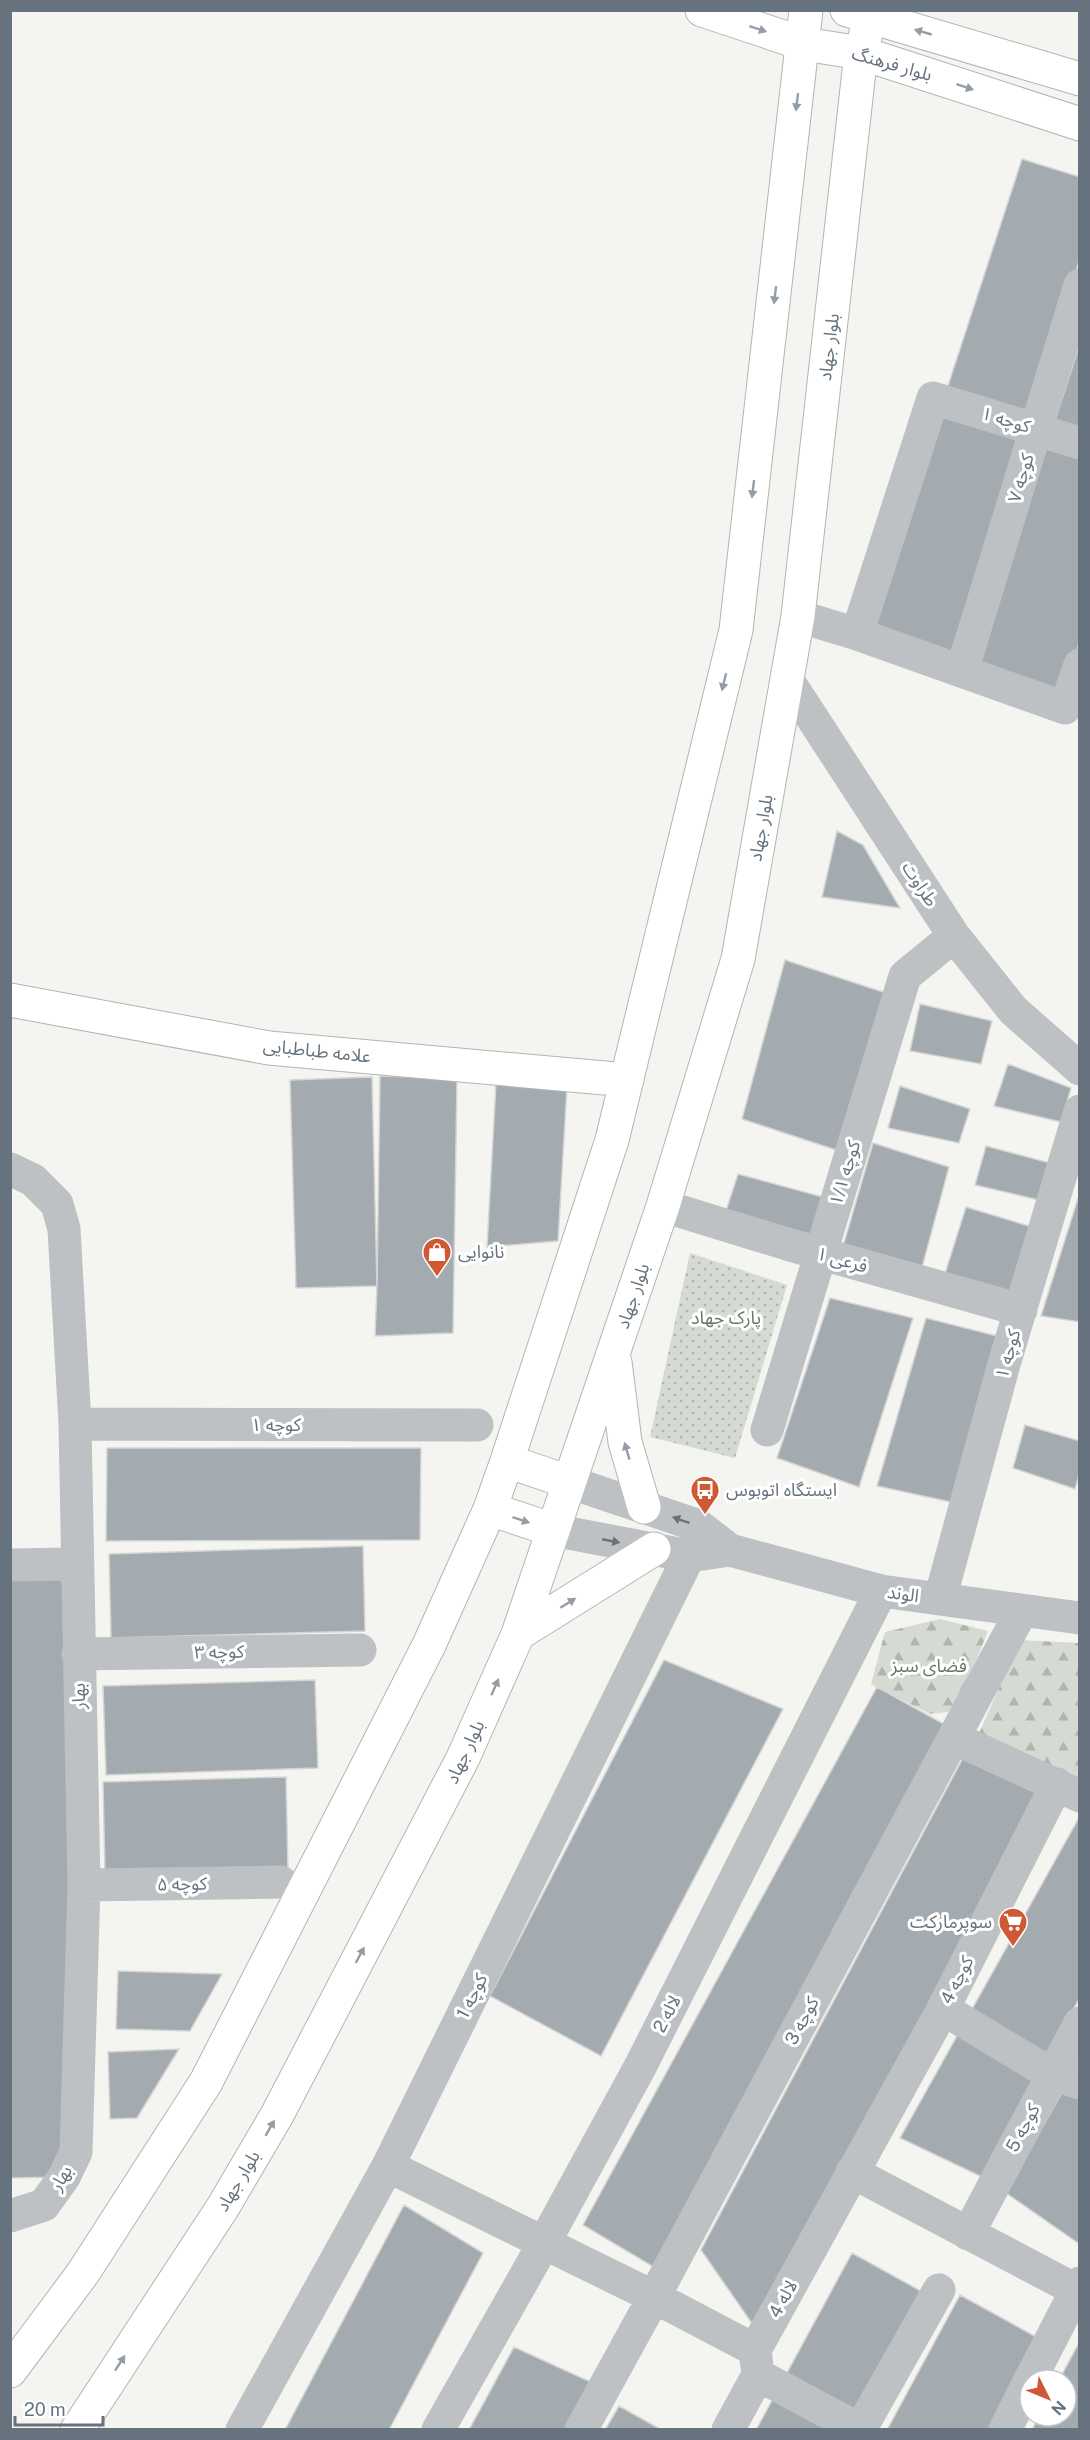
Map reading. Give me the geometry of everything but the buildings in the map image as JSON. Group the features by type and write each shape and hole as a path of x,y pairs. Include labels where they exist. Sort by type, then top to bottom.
{"main road":[{"name":"بلوار فرهنگ","path":"702,10 804,44 861,53 1080,124"},
{"path":"10,2371 83,2273 206,2082 429,1645 490,1509 507,1461 612,1140 736,630 804,44 806,10"},
{"path":"858,14 1080,79"},
{"name":"بلوار جهاد","path":"77,2430 223,2207 277,2115 463,1758 518,1634 663,1206 738,959 798,616 861,53 858,14"},
{"name":"علامه طباطبایی","path":"10,1000 269,1048 627,1080"},
{"path":"614,1351 625,1442 644,1507"},
{"path":"507,1461 569,1482"},
{"path":"490,1509 553,1530"},
{"path":"518,1634 654,1549"}],"street":[{"name":"کوچه ۷","path":"962,671 1080,285"},
{"name":"کوچه ۱","path":"857,634 933,398 1080,443"},
{"path":"798,616 857,634 1065,708 1080,665"},
{"name":"طراوت","path":"787,679 954,936 1013,1010 1080,1069"},
{"name":"کوچه ۱/۱","path":"767,1430 905,976 954,936"},
{"name":"کوچه ۱","path":"940,1599 1021,1310 1080,1111"},
{"name":"بهار","path":"10,1169 33,1180 57,1204 64,1229 75,1424 76,1575 84,1885 76,2152 64,2177 44,2205 10,2216"},
{"name":"فرعی ۱","path":"663,1206 820,1254 1021,1310"},
{"name":"کوچه ۱","path":"75,1424 477,1425"},
{"name":"الوند","path":"569,1482 699,1526 730,1550 880,1591 1021,1612 1080,1618"},
{"name":"الوند","path":"553,1530 689,1556 730,1550"},
{"name":"کوچه 1","path":"242,2430 388,2166 689,1556"},
{"path":"10,1565 70,1564 76,1575"},
{"name":"لاله 2","path":"438,2430 640,2067 880,1591"},
{"name":"کوچه 3","path":"581,2430 1021,1612"},
{"name":"کوچه ۳","path":"78,1654 360,1650"},
{"path":"954,1738 1068,1790"},
{"name":"کوچه 4","path":"852,2172 1068,1790"},
{"name":"کوچه ۵","path":"84,1885 281,1882"},
{"path":"943,2009 1065,2078"},
{"name":"کوچه 5","path":"968,2234 1065,2078 1080,2023"},
{"path":"388,2166 654,2297 860,2429 939,2290"},
{"path":"852,2172 968,2234 1078,2286 1036,2368"},
{"name":"لاله 4","path":"728,2430 757,2363 852,2172"},
{"path":"1005,2430 1018,2404"}],"green space":[{"name":"پارک جهاد","path":"690,1253 787,1285 735,1458 650,1437"},
{"name":"فضای سبز","path":"940,1619 988,1631 956,1711 930,1714 871,1684 885,1632"},
{"name":"فضای سبز","path":"1020,1640 1079,1643 1079,1789 977,1738"}],"place":[{"name":"نانوایی","path":"437,1278"},
{"name":"ایستگاه اتوبوس","path":"705,1516"},
{"name":"سوپرمارکت","path":"1013,1948"}]}
